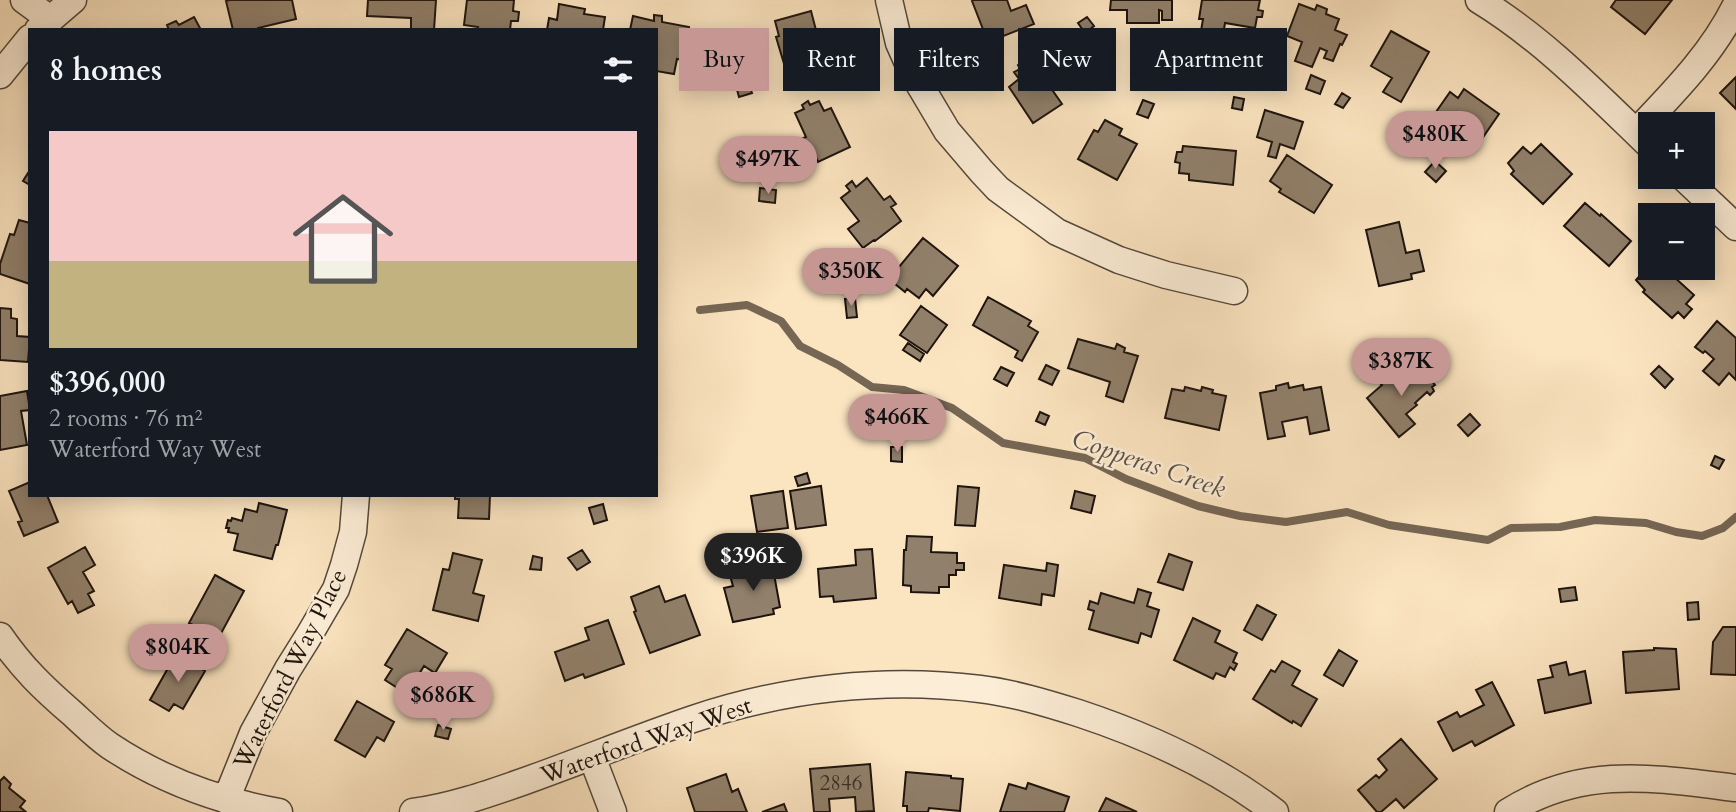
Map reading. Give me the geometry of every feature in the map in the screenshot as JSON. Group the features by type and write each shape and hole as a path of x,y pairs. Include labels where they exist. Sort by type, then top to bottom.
{"street":[{"path":"24,0 44,24 72,0"},
{"path":"889,0 900,43 912,72 947,131 998,189 1057,232 1119,260 1166,275 1234,290"},
{"path":"1479,0 1565,65 1638,134"},
{"path":"1661,112 1702,60 1736,5"},
{"path":"0,75 28,40"},
{"path":"1696,189 1736,227"},
{"name":"Waterford Way Place","path":"226,800 253,733 336,589 353,532 356,497"},
{"path":"0,636 17,661 44,690 109,745 179,783 226,800 279,812"},
{"name":"Waterford Way West","path":"413,812 456,804 695,719 769,699 875,684 942,685 982,689 1043,702 1108,723 1157,743 1217,774 1275,812"},
{"path":"592,757 612,812"},
{"path":"1508,812 1522,803 1562,787 1594,780 1636,777 1736,788"}],"building":[{"path":"292,0 296,19 258,28 233,28 226,1"},
{"path":"368,0 436,0 434,28 411,28 411,18 367,16"},
{"path":"467,0 514,0 513,11 519,12 518,21 511,21 510,28 478,28 464,25"},
{"path":"1007,0 1011,11 1026,5 1034,24 1018,28 1004,36 1004,28 983,28 972,1"},
{"path":"1111,0 1172,0 1172,20 1162,20 1162,11 1159,10 1159,23 1127,23 1127,10 1110,10"},
{"path":"1202,0 1260,0 1258,10 1263,11 1262,17 1257,17 1255,28 1225,23 1224,28 1202,28 1203,19 1199,19"},
{"path":"1616,0 1672,0 1645,34 1611,7"},
{"path":"559,4 585,9 584,14 605,17 603,28 547,28 549,18 557,20"},
{"path":"1299,4 1315,10 1317,5 1327,9 1326,14 1339,19 1335,30 1347,35 1333,61 1324,58 1327,51 1320,48 1312,67 1295,61 1302,42 1287,36"},
{"path":"811,11 815,28 783,28 783,60 776,37 779,36 775,21"},
{"path":"654,15 662,16 662,22 689,27 679,28 679,59 674,74 658,71 658,28 630,28 633,16 654,21"},
{"path":"194,17 200,28 168,28 167,25 176,21 179,25"},
{"path":"1087,17 1094,26 1082,28 1078,23"},
{"path":"1391,31 1429,52 1401,102 1383,92 1392,78 1371,66"},
{"path":"1311,75 1325,81 1320,94 1306,89"},
{"path":"1736,77 1736,109 1720,93"},
{"path":"1018,80 1018,91 1053,91 1062,104 1033,123 1009,87"},
{"path":"1464,89 1499,114 1479,143 1436,112 1450,92 1458,98"},
{"path":"737,91 751,91 752,93 739,97"},
{"path":"1342,93 1350,98 1343,108 1335,104"},
{"path":"1234,97 1244,99 1242,110 1232,108"},
{"path":"1143,100 1154,104 1148,118 1137,114"},
{"path":"808,101 810,105 819,101 824,111 831,108 850,147 818,162 815,155 801,161 792,143 806,137 795,113 804,109 802,105"},
{"path":"1265,110 1303,122 1294,149 1280,144 1276,158 1268,156 1272,142 1257,137"},
{"path":"1105,120 1122,129 1119,135 1137,144 1117,180 1078,159 1094,130 1098,132"},
{"path":"1541,144 1572,174 1543,204 1511,174 1514,171 1508,163 1523,147 1531,154"},
{"path":"1183,146 1236,151 1233,185 1189,180 1189,174 1179,173 1180,163 1175,162 1177,152 1182,152"},
{"path":"1287,155 1332,185 1314,213 1279,192 1281,189 1270,181"},
{"path":"1435,161 1446,171 1436,182 1425,172"},
{"path":"867,178 884,200 890,196 896,204 891,207 901,221 863,248 848,229 859,221 841,198 850,191 846,186 852,181 856,187"},
{"path":"760,188 776,190 775,203 759,201"},
{"path":"1585,203 1631,241 1609,266 1564,226"},
{"path":"19,220 28,222 28,283 0,274 0,264 10,234 14,235"},
{"path":"1399,222 1406,253 1419,250 1424,271 1411,274 1412,279 1379,286 1366,230"},
{"path":"923,238 958,266 933,296 926,289 919,298 907,289 905,292 889,279"},
{"path":"846,251 858,256 852,269 840,264"},
{"path":"876,265 884,273 873,284 866,275"},
{"path":"1638,278 1638,280 1677,280 1694,295 1686,304 1692,309 1684,318 1678,312 1672,318 1643,292 1645,290 1636,280"},
{"path":"988,297 1031,321 1028,326 1038,332 1022,361 1015,357 1018,351 973,325"},
{"path":"855,298 857,317 847,318 845,299"},
{"path":"921,306 947,325 927,353 900,335"},
{"path":"0,308 11,309 11,318 17,319 17,336 28,337 28,362 0,360"},
{"path":"1717,321 1736,338 1736,380 1729,373 1719,385 1703,371 1714,359 1695,347"},
{"path":"1078,339 1115,349 1117,344 1125,348 1124,352 1138,356 1123,402 1106,396 1110,382 1068,368"},
{"path":"908,343 924,354 920,361 903,350"},
{"path":"1046,365 1059,371 1052,385 1039,379"},
{"path":"1659,366 1673,379 1665,388 1651,374"},
{"path":"1001,367 1014,373 1007,386 994,379"},
{"path":"1405,367 1413,376 1422,369 1435,385 1430,395 1427,392 1406,414 1415,424 1399,437 1367,398 1388,376 1391,379"},
{"path":"1288,383 1289,388 1303,385 1304,390 1321,387 1329,430 1310,434 1307,417 1282,422 1285,436 1268,439 1260,393 1276,390 1276,386"},
{"path":"1185,387 1201,391 1202,387 1213,390 1212,393 1226,396 1219,430 1165,418 1172,389 1184,391"},
{"path":"27,391 28,410 21,411 27,445 0,450 0,396"},
{"path":"1040,412 1049,416 1045,425 1036,421"},
{"path":"1470,414 1480,425 1468,436 1458,425"},
{"path":"891,447 902,447 902,462 891,461"},
{"path":"1715,456 1724,460 1719,469 1711,465"},
{"path":"807,473 810,483 798,486 795,477"},
{"path":"28,483 28,497 48,497 58,522 24,536 18,522 22,521 9,491"},
{"path":"821,486 826,525 796,529 790,491"},
{"path":"958,486 979,488 975,526 955,525"},
{"path":"783,491 788,528 757,532 751,496"},
{"path":"1075,491 1095,496 1091,513 1071,508"},
{"path":"490,497 489,519 458,518 459,499 455,499"},
{"path":"259,503 287,510 272,559 234,550 238,534 228,532 229,528 226,528 228,520 231,521 232,518 242,521 245,509 257,512"},
{"path":"603,504 607,520 594,524 589,508"},
{"path":"907,536 932,537 931,552 957,553 957,563 964,563 964,570 956,570 956,575 949,575 949,587 939,587 939,593 911,592 911,586 903,585"},
{"path":"85,547 95,565 83,572 94,591 88,594 94,605 78,613 72,601 68,604 48,568"},
{"path":"872,549 876,598 834,602 833,596 820,597 818,569 856,565 855,550"},
{"path":"582,550 590,562 577,570 568,558"},
{"path":"453,553 482,560 473,593 484,596 478,621 433,610 443,569 449,570"},
{"path":"1169,554 1192,562 1183,590 1158,582"},
{"path":"533,556 542,558 541,570 530,569"},
{"path":"772,563 780,607 773,609 774,614 733,622 724,588 733,586 729,572"},
{"path":"1047,563 1058,565 1054,596 1042,594 1041,605 999,598 1004,565 1046,571"},
{"path":"215,575 244,591 218,639 189,623"},
{"path":"659,586 665,602 685,595 700,635 650,653 631,597"},
{"path":"1575,587 1577,600 1561,602 1559,589"},
{"path":"1138,589 1151,593 1147,606 1159,610 1151,637 1141,633 1138,643 1089,629 1094,611 1088,609 1090,601 1098,604 1101,593 1134,603"},
{"path":"1698,602 1699,619 1688,620 1687,603"},
{"path":"1257,605 1276,615 1262,640 1244,630"},
{"path":"1193,618 1220,631 1215,642 1237,653 1233,662 1237,664 1234,670 1230,667 1225,677 1216,673 1213,679 1174,660"},
{"path":"608,620 624,664 585,678 583,674 565,681 555,652 589,640 585,628"},
{"path":"1723,627 1736,627 1736,675 1711,674 1713,642"},
{"path":"147,629 157,634 153,642 144,637"},
{"path":"407,629 447,653 435,673 424,666 407,694 385,680 392,669 385,665"},
{"path":"1654,648 1676,649 1679,689 1626,693 1623,652"},
{"path":"1339,650 1357,661 1343,686 1324,675"},
{"path":"176,654 205,671 183,709 174,704 169,711 150,700"},
{"path":"1282,661 1300,671 1292,685 1317,699 1301,726 1253,699 1271,670 1275,672"},
{"path":"1566,662 1569,675 1585,671 1591,703 1545,713 1538,680 1553,677 1550,666"},
{"path":"1492,682 1514,725 1475,746 1472,741 1453,751 1438,722 1457,712 1460,717 1484,705 1476,690"},
{"path":"357,701 394,722 384,741 377,737 365,757 335,740"},
{"path":"438,725 451,729 448,739 435,736"},
{"path":"1401,739 1437,779 1404,808 1396,799 1381,812 1377,812 1358,790 1376,775 1379,778 1387,770 1378,759"},
{"path":"870,764 874,811 856,812 855,797 829,799 830,812 814,812 810,769"},
{"path":"906,772 963,779 960,811 929,808 928,812 907,812 907,806 903,806"},
{"path":"726,774 732,792 738,789 747,812 695,812 687,788"},
{"path":"4,777 11,784 9,788 25,801 20,807 26,812 0,812 0,781"},
{"path":"1028,783 1069,797 1064,812 1000,812 1009,784 1026,789"},
{"path":"1106,798 1137,812 1099,812"},
{"path":"784,804 787,812 762,812"}],"waterway":[{"name":"Copperas Creek","path":"700,310 747,305 781,321 800,346 838,365 872,387 904,390 952,408 1003,443 1085,458 1126,479 1198,506 1240,516 1286,522 1347,512 1389,525 1488,540 1511,528 1560,527 1595,520 1646,523 1702,536 1723,528 1736,517"}]}
